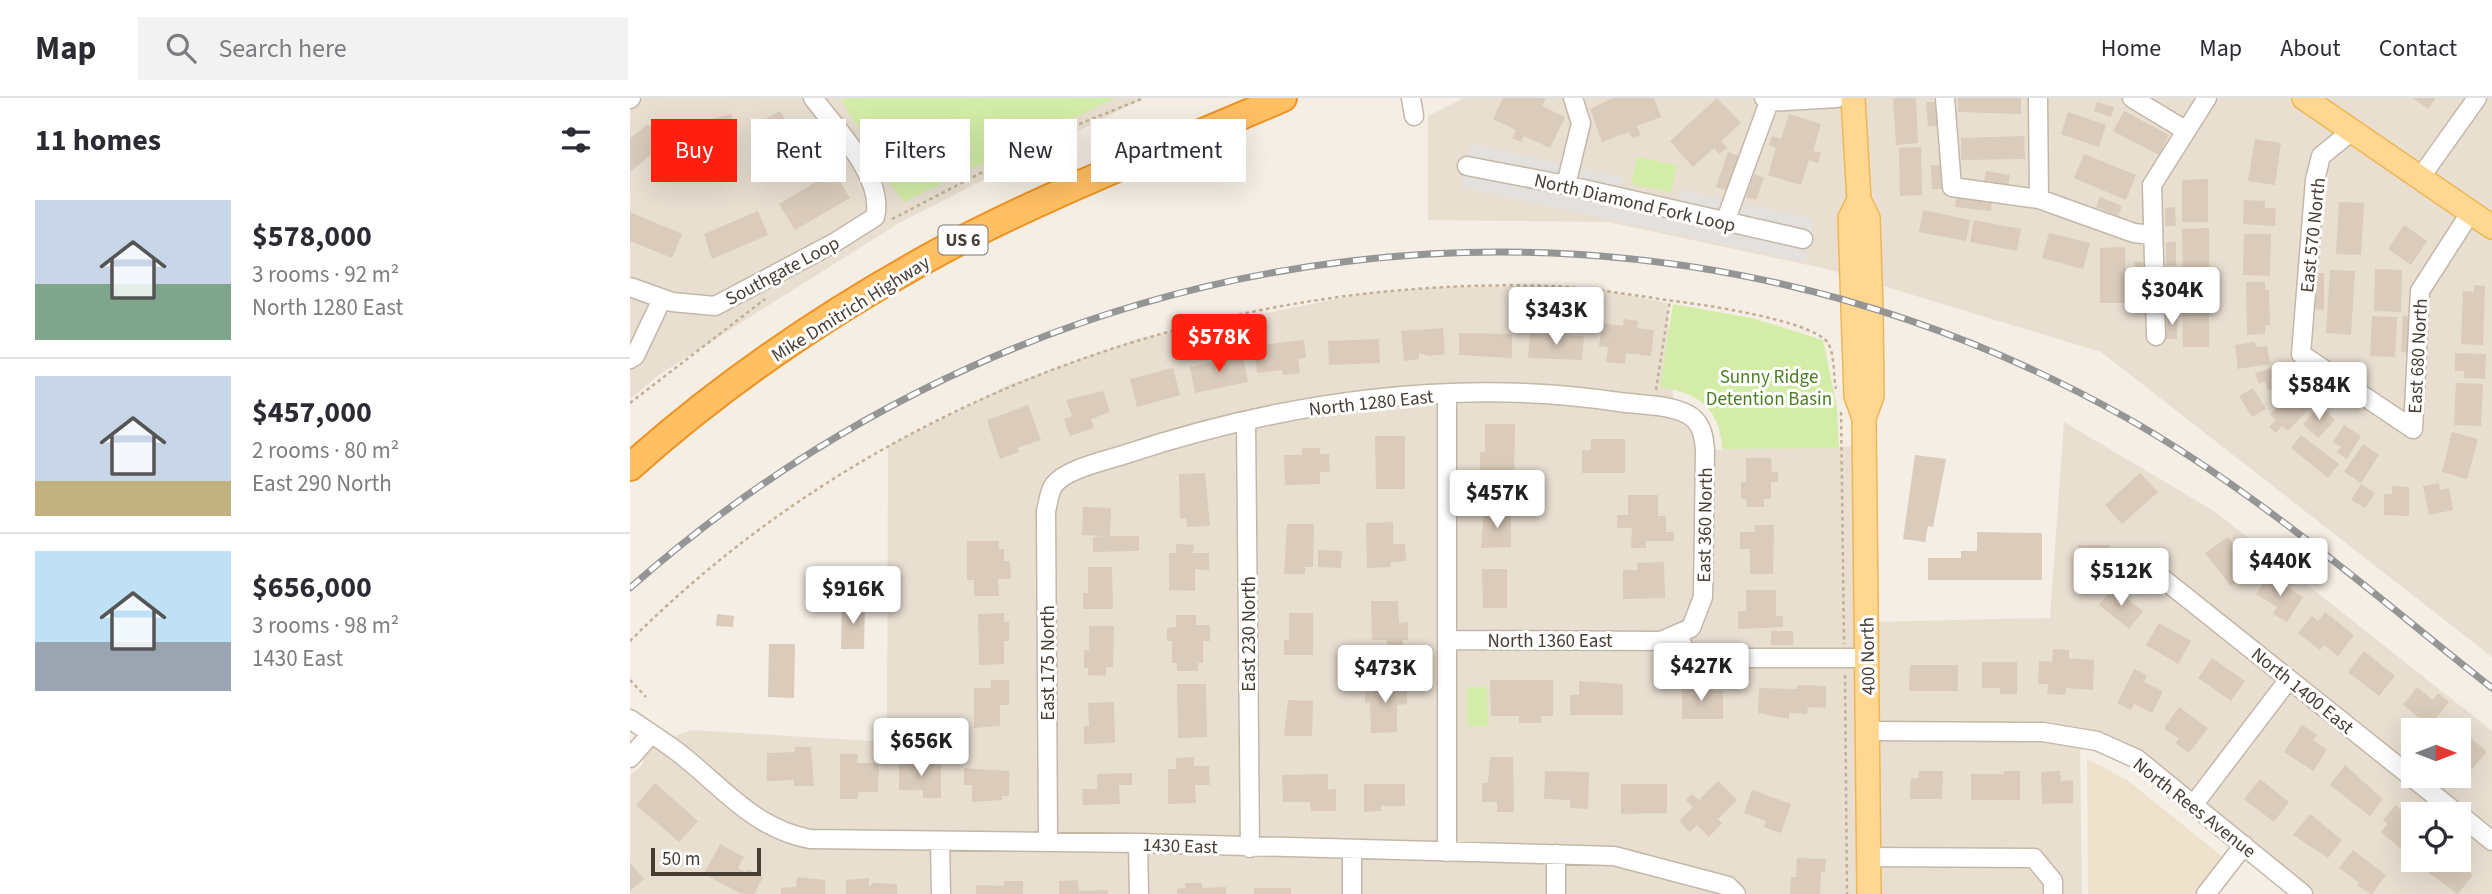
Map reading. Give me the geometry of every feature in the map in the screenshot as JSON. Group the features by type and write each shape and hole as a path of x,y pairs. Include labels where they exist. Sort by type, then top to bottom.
{"highway":[{"name":"Mike Dmitrich Highway","path":"630,467 734,382 883,284 1028,209 1283,98"}],"main road":[{"name":"400 North","path":"1853,98 1859,200 1850,218 1856,397 1864,418 1856,658 1868,732 1870,894"},
{"path":"2304,98 2492,227"}],"street":[{"name":"Southgate Loop","path":"630,287 662,299 715,306 875,217 879,202 871,176 813,98"},
{"path":"1411,98 1414,116"},
{"path":"1566,185 1581,123 1573,98"},
{"path":"1726,222 1766,100 1837,98"},
{"path":"1945,98 1952,187 2039,199 2134,233 2152,235"},
{"path":"2038,98 2039,199"},
{"path":"2132,98 2185,130"},
{"path":"2156,336 2152,185 2207,98"},
{"path":"2420,178 2477,98"},
{"name":"East 570 North","path":"2352,131 2322,156 2315,180 2301,354 2413,429"},
{"name":"North Diamond Fork Loop","path":"1468,166 1566,185 1803,239"},
{"name":"East 680 North","path":"2413,429 2420,291 2470,213"},
{"path":"630,359 635,356 662,299"},
{"path":"1447,395 1447,852"},
{"name":"North 1280 East","path":"1054,485 1076,470 1179,436 1246,421 1393,396 1584,396 1674,410 1696,421"},
{"name":"East 230 North","path":"1246,421 1250,848"},
{"name":"East 360 North","path":"1684,632 1698,614 1703,586 1705,450 1703,434 1696,421"},
{"name":"East 175 North","path":"1048,842 1046,511 1054,485"},
{"name":"North 1400 East","path":"2147,566 2443,802"},
{"path":"1684,632 1687,654 1695,658 1856,658"},
{"name":"North 1360 East","path":"1447,640 1661,641 1684,632"},
{"path":"2194,804 2289,679"},
{"name":"1430 East","path":"630,719 684,757 744,810 774,829 810,839 1138,843 1614,856 1728,886 1736,894"},
{"name":"North Rees Avenue","path":"1868,732 2043,732 2097,741 2137,760 2303,894"},
{"path":"630,758 651,734"},
{"name":"North 1400 East","path":"2471,824 2492,841"},
{"path":"940,842 940,894"},
{"path":"1138,843 1139,894"},
{"path":"2206,894 2244,845"},
{"path":"1352,850 1352,894"},
{"path":"1556,854 1556,894"},
{"path":"1869,857 2034,858 2053,881 2053,894"}],"path":[{"path":"890,220 1062,131 1144,98"},
{"path":"630,640 724,558 868,457 1008,385 1136,339 1280,308 1396,290 1555,286 1736,310 1820,335 1830,345 1838,398"},
{"path":"630,403 769,296"},
{"path":"1655,393 1670,300"},
{"path":"1841,411 1856,658 1847,894"},
{"path":"630,680 646,696"}],"shaded area":[{"path":"630,98 1143,98 1102,119 1091,119 1091,125 1077,132 1077,119 984,119 984,179 899,223 660,374 630,399"},
{"path":"1464,98 2492,98 2492,657 2101,352 1827,269 1608,222 1428,220 1428,116"},
{"path":"1471,144 1624,178 1621,189 1679,202 1681,190 1814,219 1805,262 1461,187"},
{"path":"1555,286 1598,289 1667,303 1674,409 1688,414 1705,450 1864,446 1867,622 2050,618 2064,422 2214,511 2492,731 2492,894 2299,894 2137,759 2080,738 2082,894 630,894 630,775 642,765 651,734 663,740 692,730 887,742 888,446 1008,385 1136,339 1367,293 1443,287"},
{"path":"2087,759 2127,780 2224,858 2196,894 2088,894"}],"green space":[{"path":"846,98 1115,98 1072,119 984,119 984,163 970,169 970,119 860,119 860,130 842,101"},
{"path":"1637,157 1677,165 1671,192 1631,184"},
{"path":"889,182 945,182 904,202"},
{"name":"Sunny Ridge Detention Basin","path":"1673,304 1752,318 1823,340 1837,407 1839,448 1722,449 1717,423 1704,405 1685,393 1660,387"},
{"path":"1467,687 1487,687 1488,726 1467,726"}],"building":[{"path":"1503,98 1546,98 1542,106 1565,117 1550,148 1524,136 1521,142 1512,138 1516,130 1493,119"},
{"path":"1613,98 1654,98 1661,117 1637,126 1641,135 1632,138 1629,132 1602,142 1590,109"},
{"path":"1717,98 1741,123 1721,141 1727,148 1719,154 1714,148 1693,167 1670,141"},
{"path":"1893,98 1916,98 1918,143 1896,145"},
{"path":"1958,98 2021,98 2021,114 1958,112"},
{"path":"2413,98 2436,98 2428,109"},
{"path":"1926,102 1936,102 1938,126 1928,126"},
{"path":"2097,102 2114,107 2111,117 2094,111"},
{"path":"780,111 785,119 765,119"},
{"path":"2124,111 2169,135 2159,155 2113,131"},
{"path":"2068,112 2106,125 2099,147 2061,134"},
{"path":"731,114 732,119 711,119"},
{"path":"1789,114 1821,124 1813,151 1821,153 1818,163 1809,160 1801,185 1768,175 1776,148 1769,145 1772,136 1781,139"},
{"path":"648,124 651,127 651,155 630,172 630,138"},
{"path":"2024,136 2025,159 1961,160 1961,138"},
{"path":"2255,139 2281,143 2275,185 2248,181"},
{"path":"1921,147 1922,195 1900,196 1899,148"},
{"path":"1728,152 1739,156 1726,190 1716,187"},
{"path":"2084,154 2136,175 2126,200 2074,178"},
{"path":"1931,165 1941,165 1942,189 1932,189"},
{"path":"1986,171 2010,175 2008,186 1984,181"},
{"path":"1754,174 1764,178 1756,200 1746,197"},
{"path":"2208,179 2208,222 2182,222 2182,180"},
{"path":"816,182 841,182 850,198 795,230 779,204"},
{"path":"1956,197 1992,200 1991,211 1955,207"},
{"path":"2100,197 2122,206 2118,216 2096,207"},
{"path":"2244,200 2265,201 2265,208 2276,208 2275,226 2243,224"},
{"path":"2339,202 2364,203 2361,255 2336,254"},
{"path":"2175,207 2176,226 2165,226 2165,208"},
{"path":"1923,210 1970,220 1966,241 1919,232"},
{"path":"758,211 768,235 712,259 704,234"},
{"path":"630,212 682,234 672,258 630,241"},
{"path":"1974,220 2021,229 2017,251 1970,242"},
{"path":"2404,225 2427,241 2411,265 2388,249"},
{"path":"2209,228 2209,284 2183,284 2182,229"},
{"path":"2049,233 2090,243 2083,269 2042,258"},
{"path":"2244,234 2271,234 2270,276 2243,275"},
{"path":"2166,242 2176,242 2176,266 2166,266"},
{"path":"2125,247 2126,303 2100,303 2100,248"},
{"path":"2135,262 2144,262 2145,285 2135,286"},
{"path":"2375,269 2402,270 2401,312 2374,311"},
{"path":"2330,270 2355,271 2351,335 2326,333"},
{"path":"2314,273 2324,273 2324,310 2313,309"},
{"path":"2246,282 2265,282 2265,290 2269,290 2270,325 2265,325 2265,334 2247,335"},
{"path":"2474,285 2485,286 2483,345 2461,344 2463,291 2474,292"},
{"path":"2182,291 2209,291 2209,347 2183,347"},
{"path":"2167,315 2177,315 2177,339 2166,339"},
{"path":"2372,316 2397,317 2395,357 2370,356"},
{"path":"2403,316 2413,317 2411,353 2401,352"},
{"path":"1624,319 1638,321 1637,328 1654,330 1651,356 1626,353 1625,364 1606,362 1608,347 1599,346 1602,323 1623,326"},
{"path":"1443,328 1445,354 1429,356 1419,353 1419,359 1404,361 1401,331"},
{"path":"1459,333 1512,334 1512,358 1459,355"},
{"path":"1530,334 1584,336 1582,360 1528,358"},
{"path":"1379,339 1380,363 1329,365 1328,341"},
{"path":"1304,340 1306,358 1298,359 1300,373 1283,375 1282,370 1257,373 1254,346"},
{"path":"2255,342 2256,347 2267,346 2270,364 2238,369 2235,345"},
{"path":"2455,353 2486,354 2485,379 2464,378 2464,371 2455,371"},
{"path":"1243,356 1248,382 1195,393 1190,367"},
{"path":"2284,365 2289,384 2268,390 2265,382 2259,384 2255,373"},
{"path":"1173,368 1180,395 1137,407 1130,379"},
{"path":"2456,383 2483,384 2481,426 2454,425"},
{"path":"2253,388 2266,409 2252,417 2239,396"},
{"path":"1103,391 1110,412 1091,419 1094,428 1070,436 1064,419 1072,416 1066,400"},
{"path":"2297,397 2309,409 2288,431 2282,426 2276,433 2269,427 2276,420 2270,414 2285,399 2291,404"},
{"path":"1028,405 1041,440 1017,448 1019,452 1000,459 987,420"},
{"path":"2320,406 2335,420 2318,438 2303,424"},
{"path":"1485,424 1515,424 1514,479 1488,479 1488,470 1480,470 1480,452 1485,452"},
{"path":"2344,425 2361,436 2347,459 2337,452 2341,447 2333,442"},
{"path":"2452,432 2478,439 2467,479 2442,472"},
{"path":"2301,435 2339,464 2328,478 2291,448"},
{"path":"1375,436 1405,436 1405,489 1376,489"},
{"path":"1591,439 1625,439 1625,473 1582,473 1582,450 1591,450"},
{"path":"2363,444 2379,455 2361,483 2344,472"},
{"path":"1302,448 1320,448 1320,454 1329,454 1330,472 1320,472 1320,484 1285,485 1284,455 1302,455"},
{"path":"1915,455 1946,459 1933,527 1928,526 1925,542 1903,539"},
{"path":"1746,458 1771,458 1772,472 1778,472 1778,482 1771,482 1771,499 1764,499 1764,507 1747,507 1746,499 1741,499 1741,482 1746,482"},
{"path":"1205,473 1210,526 1187,527 1186,518 1180,519 1179,474"},
{"path":"2140,473 2158,492 2122,524 2105,505"},
{"path":"2439,483 2440,490 2449,488 2453,510 2429,515 2423,486"},
{"path":"2361,484 2375,493 2365,508 2351,500"},
{"path":"2392,486 2409,487 2409,516 2384,515 2384,494 2392,494"},
{"path":"1628,495 1658,495 1658,516 1666,516 1666,532 1674,532 1674,541 1646,541 1646,548 1631,548 1632,528 1617,528 1617,515 1628,515"},
{"path":"1083,507 1111,508 1110,536 1139,536 1139,551 1093,552 1093,537 1106,536 1082,535"},
{"path":"1511,511 1511,547 1481,548 1484,512"},
{"path":"1393,522 1393,544 1405,544 1406,561 1391,562 1391,567 1367,568 1366,523"},
{"path":"1287,524 1314,524 1313,567 1305,567 1305,574 1284,574"},
{"path":"1755,525 1774,525 1773,574 1750,574 1750,549 1740,549 1740,532 1755,532"},
{"path":"1977,532 2042,533 2042,580 1928,580 1928,558 1961,558 1961,551 1977,551"},
{"path":"2228,537 2252,571 2231,586 2205,553"},
{"path":"967,541 999,541 999,549 1004,549 1004,561 1010,561 1011,579 998,579 999,596 974,596 974,580 967,580"},
{"path":"1176,544 1194,545 1193,553 1209,553 1209,570 1195,569 1195,591 1169,590 1169,553 1176,553"},
{"path":"2078,545 2110,545 2109,561 2101,561 2101,580 2077,580"},
{"path":"1318,550 1342,551 1341,568 1318,567"},
{"path":"1664,562 1665,598 1623,599 1623,570 1637,570 1637,563"},
{"path":"1088,567 1112,567 1113,609 1083,609 1083,593 1088,593"},
{"path":"1482,569 1507,569 1507,608 1483,608"},
{"path":"2268,575 2303,597 2287,622 2273,614 2277,607 2256,594"},
{"path":"2113,587 2143,611 2129,629 2099,605"},
{"path":"1746,590 1776,590 1776,616 1783,616 1783,627 1738,629 1738,611 1746,611"},
{"path":"1371,601 1398,601 1399,623 1408,622 1408,640 1403,640 1403,649 1387,649 1387,640 1372,640"},
{"path":"842,603 865,603 864,649 841,649"},
{"path":"2325,612 2354,635 2338,656 2324,645 2320,650 2298,633 2312,616 2318,621"},
{"path":"1004,613 1004,622 1009,622 1009,641 1004,641 1004,664 979,665 978,614"},
{"path":"1289,613 1313,613 1313,655 1284,655 1284,640 1289,640"},
{"path":"717,614 734,616 733,627 716,626"},
{"path":"1176,615 1196,615 1196,625 1210,625 1210,641 1203,641 1203,663 1198,663 1198,671 1177,671 1177,663 1172,663 1172,641 1167,641 1167,628 1176,627"},
{"path":"2159,623 2191,641 2178,664 2146,645"},
{"path":"1089,626 1114,626 1113,667 1106,667 1106,676 1088,675 1088,668 1084,668 1084,650 1089,650"},
{"path":"1771,631 1793,631 1793,645 1771,645"},
{"path":"769,644 795,644 794,698 768,697"},
{"path":"2053,649 2069,650 2069,658 2094,660 2093,690 2066,688 2065,695 2047,694 2048,684 2038,684 2039,661 2052,662"},
{"path":"2364,651 2395,676 2379,696 2348,672"},
{"path":"2212,658 2245,681 2231,701 2198,678"},
{"path":"1982,662 2017,662 2017,694 2000,694 2000,688 1982,688"},
{"path":"1910,665 1958,665 1958,691 1909,691"},
{"path":"2134,669 2147,675 2144,682 2163,691 2152,713 2134,704 2131,710 2117,703"},
{"path":"1373,678 1391,678 1391,687 1407,687 1407,704 1397,705 1397,732 1371,733 1370,703 1365,703 1365,692 1373,692"},
{"path":"991,680 1009,680 1009,705 1000,705 1000,726 974,728 974,688 991,688"},
{"path":"1490,680 1553,680 1553,716 1541,716 1541,723 1519,723 1519,716 1491,716"},
{"path":"1579,681 1623,684 1623,715 1570,715 1570,695 1579,695"},
{"path":"1682,682 1701,682 1701,690 1723,691 1723,719 1682,719"},
{"path":"1177,684 1206,684 1207,737 1178,738"},
{"path":"1797,685 1826,686 1826,708 1808,707 1807,714 1789,713 1789,719 1758,713 1759,688 1797,689"},
{"path":"2417,687 2433,700 2438,693 2449,702 2436,718 2417,718 2403,705"},
{"path":"1288,700 1313,701 1312,736 1284,736"},
{"path":"1114,702 1115,743 1084,744 1084,726 1089,726 1088,703"},
{"path":"2179,707 2208,728 2189,753 2175,743 2179,739 2164,728"},
{"path":"2302,725 2317,735 2313,740 2327,750 2313,771 2284,752"},
{"path":"2471,738 2487,752 2471,770"},
{"path":"795,747 811,747 814,786 794,786 794,780 767,781 767,753 795,752"},
{"path":"840,754 858,754 857,763 879,763 878,792 858,792 858,799 840,799"},
{"path":"1194,757 1194,766 1209,766 1210,785 1195,785 1196,803 1168,804 1168,769 1176,769 1176,758"},
{"path":"1490,757 1513,757 1514,812 1497,812 1497,802 1482,802 1482,783 1488,783"},
{"path":"899,763 941,763 941,798 923,798 923,790 899,790"},
{"path":"2345,765 2383,799 2370,816 2330,785"},
{"path":"964,768 1009,771 1009,796 1002,796 1002,800 972,802 972,785 964,785"},
{"path":"1545,771 1589,772 1588,809 1570,808 1570,800 1544,799"},
{"path":"1919,771 1943,771 1942,799 1910,799 1911,778 1919,778"},
{"path":"2004,771 2020,771 2020,800 1971,800 1971,774 2004,774"},
{"path":"2060,771 2061,781 2073,780 2073,803 2042,804 2041,772"},
{"path":"1132,773 1132,785 1119,785 1120,804 1083,805 1082,789 1097,789 1097,774"},
{"path":"1328,774 1328,790 1336,789 1336,811 1311,811 1310,802 1283,802 1282,775"},
{"path":"2260,779 2289,802 2274,822 2244,799"},
{"path":"1718,781 1737,800 1718,819 1722,823 1709,837 1697,825 1690,832 1679,821 1693,807 1686,800 1692,794 1699,800"},
{"path":"655,783 698,821 679,842 636,805"},
{"path":"1364,784 1405,784 1405,806 1381,806 1381,811 1364,812"},
{"path":"1621,784 1667,784 1667,813 1621,814"},
{"path":"1752,790 1791,804 1781,833 1764,827 1766,821 1744,813"},
{"path":"2396,805 2401,809 2401,849 2381,832 2388,824 2383,820"},
{"path":"2310,814 2342,840 2328,858 2293,835"},
{"path":"720,844 744,857 738,868 746,872 748,869 763,877 754,894 742,894 704,874"},
{"path":"2353,850 2386,875 2372,894 2357,886 2359,883 2339,868"},
{"path":"1797,858 1826,859 1825,872 1821,872 1820,894 1790,894 1791,877 1796,877"},
{"path":"630,863 644,879 630,891"},
{"path":"2469,872 2473,875 2458,894 2429,873"},
{"path":"797,877 825,880 825,894 781,894 781,888 796,887"},
{"path":"869,878 869,886 873,883 897,884 897,894 846,894 846,880"},
{"path":"1078,880 1079,891 1108,890 1108,894 1059,894 1059,881"},
{"path":"1004,881 1023,881 1023,894 976,894 976,885 1004,886"},
{"path":"1185,883 1202,883 1202,888 1226,887 1226,894 1177,894 1177,889 1185,888"},
{"path":"1254,888 1291,888 1291,894 1254,894"}],"railway":[{"path":"630,588 794,463 971,367 1157,299 1350,261 1547,253 1743,276 1937,330 2125,417 2174,446 2314,545 2492,688"}]}
